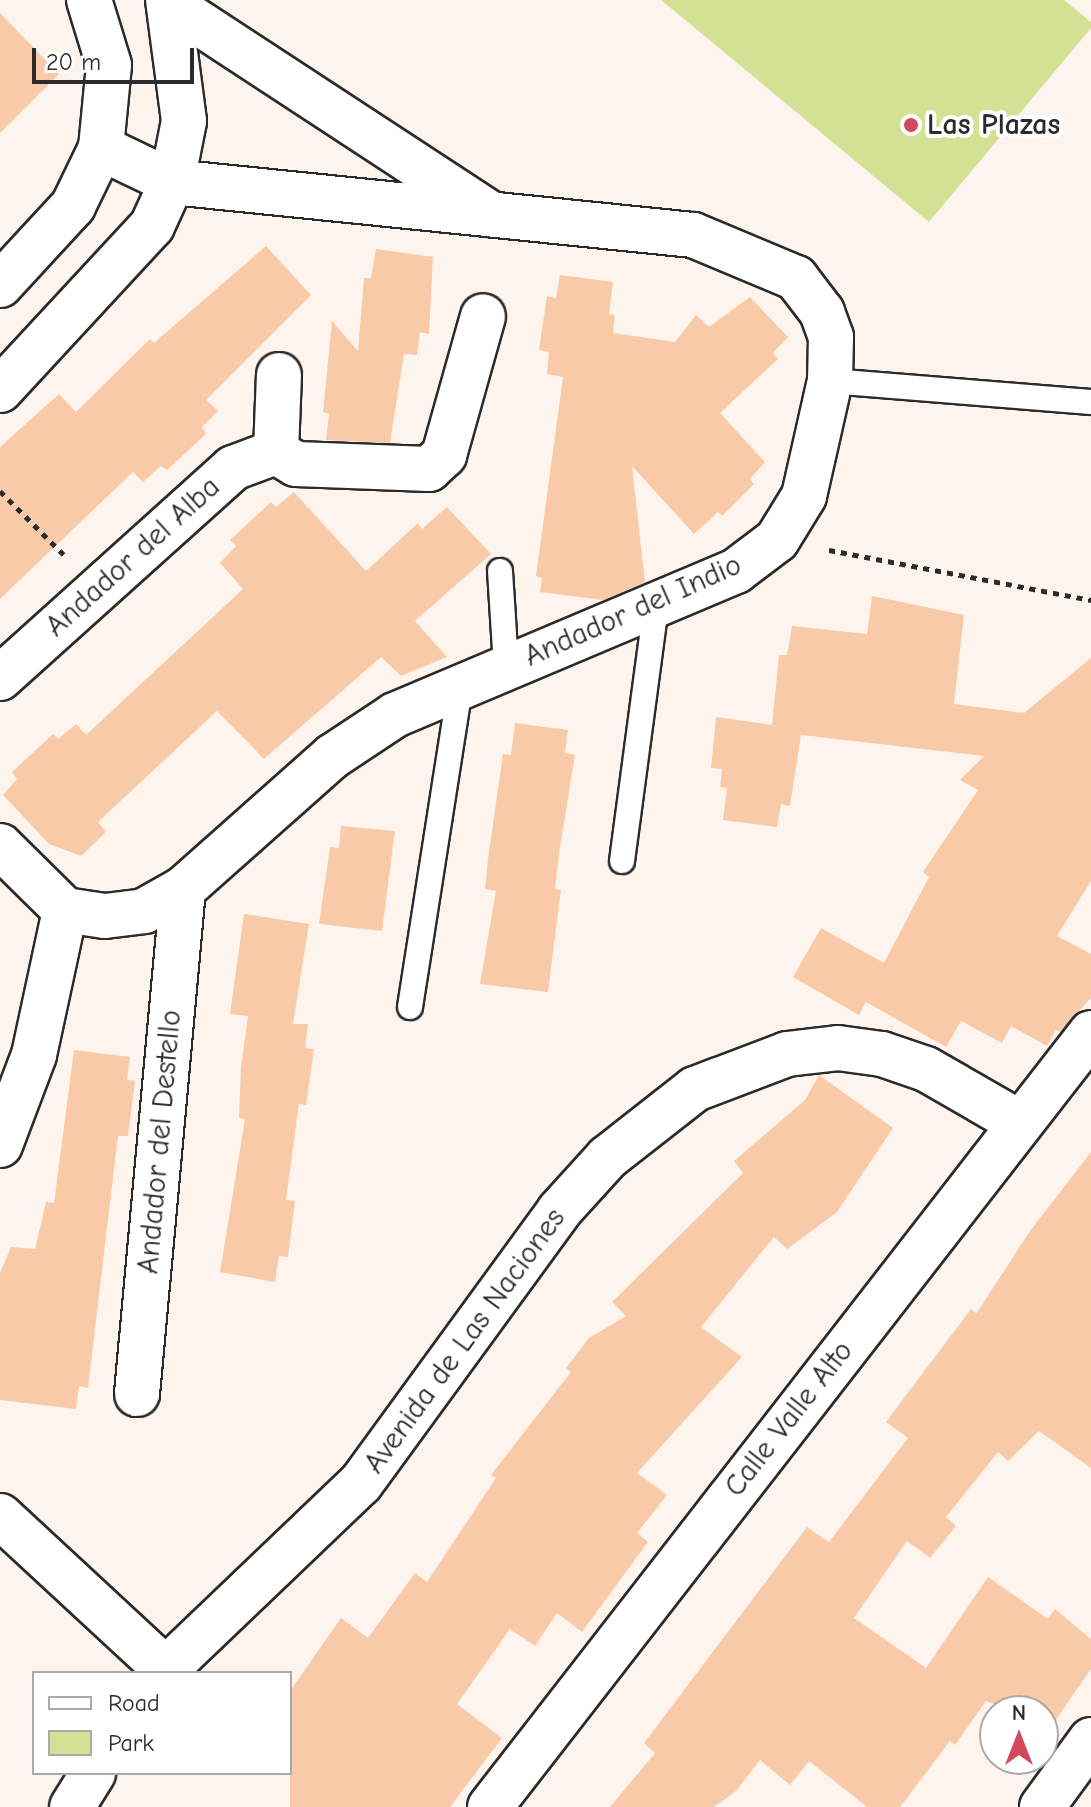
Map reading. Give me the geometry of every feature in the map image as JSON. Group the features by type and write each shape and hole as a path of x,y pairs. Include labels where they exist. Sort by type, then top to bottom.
{"street":[{"path":"0,285 73,206 91,178 101,148 109,65 89,0"},
{"path":"0,390 142,238 172,182 184,121 169,2"},
{"name":"Andador del Indio","path":"169,2 496,218"},
{"name":"Andador del Indio","path":"65,910 105,916 144,911 183,889 333,756 395,715 736,571 777,540 804,496 830,381 831,337 822,312 796,278 693,235 496,218 172,182 101,148"},
{"path":"279,375 276,452 296,464 429,469 444,455 483,316"},
{"name":"Andador del Alba","path":"0,678 96,587 233,468 276,452"},
{"path":"0,846 65,910 34,1055 0,1145"},
{"name":"Andador del Destello","path":"137,1394 183,889"},
{"name":"Calle Valle Alto","path":"490,1807 1018,1122 1091,1033"},
{"name":"Avenida de Las Naciones","path":"163,1671 361,1483 559,1211 607,1158 695,1089 787,1054 838,1048 882,1054 926,1069 1018,1122"},
{"path":"0,1516 163,1671"},
{"path":"1042,1807 1091,1740"},
{"path":"72,1807 92,1775"}],"lane":[{"path":"830,381 1091,402"},
{"path":"500,571 506,667"},
{"path":"622,861 656,606"},
{"path":"410,1007 460,688"}],"path":[{"path":"0,491 96,587"},
{"path":"777,540 1091,600"}],"green space":[{"name":"Las Plazas","path":"661,0 1064,0 1091,22 1091,28 929,222"}],"building":[{"path":"0,13 59,74 0,133"},
{"path":"266,246 311,295 206,400 218,411 202,427 206,434 167,470 161,466 143,482 133,472 0,599 0,447 59,394 76,412 150,339 154,343"},
{"path":"376,249 433,257 429,334 420,332 417,355 404,354 390,443 326,440 329,414 323,412 332,321 358,351 364,278 371,278"},
{"path":"560,275 613,282 609,314 615,315 613,333 675,342 696,315 709,327 750,297 788,337 773,353 778,359 720,413 765,462 750,479 754,484 722,516 718,512 694,534 632,466 645,582 603,600 540,592 542,578 536,576 563,377 547,374 549,352 539,350 547,296 556,298"},
{"path":"294,492 366,571 418,523 422,529 447,507 491,554 415,621 447,657 401,676 381,657 264,759 217,711 98,822 106,832 81,856 49,844 3,795 17,779 12,772 53,734 58,739 76,724 86,735 243,589 220,563 236,546 230,540 271,502 276,507"},
{"path":"872,596 964,615 954,704 1024,713 1091,658 1091,881 1057,936 1091,954 1091,998 1060,1032 1056,1030 1047,1046 1011,1026 1002,1043 961,1021 946,1047 866,1002 859,1015 793,977 821,928 884,963 929,877 923,872 978,790 960,780 984,756 801,735 790,806 781,804 777,827 723,820 727,788 720,787 722,769 711,768 716,717 772,725 779,655 787,655 792,626 867,634"},
{"path":"515,723 568,730 565,753 575,755 555,889 561,890 548,992 480,984 496,891 485,889 488,859 503,754 511,755"},
{"path":"341,826 395,831 382,931 319,924 330,847 339,848"},
{"path":"244,914 309,924 293,1024 308,1024 305,1048 314,1049 306,1105 299,1104 286,1200 295,1201 288,1257 279,1256 275,1282 220,1272 245,1119 239,1118 241,1067 248,1016 230,1014"},
{"path":"74,1050 130,1057 127,1080 135,1081 128,1136 118,1136 88,1388 79,1386 76,1409 0,1400 0,1273 11,1247 35,1249 46,1202 54,1203"},
{"path":"819,1075 893,1128 837,1212 787,1249 774,1237 701,1327 742,1357 637,1473 667,1495 637,1533 648,1542 582,1632 557,1613 535,1646 510,1629 457,1704 502,1738 450,1807 290,1807 292,1688 341,1618 368,1638 415,1573 427,1582 496,1478 491,1475 571,1372 566,1368 589,1338 626,1316 612,1302 743,1173 734,1161 805,1100"},
{"path":"1091,1152 1091,1468 1039,1431 1008,1461 998,1452 946,1517 956,1526 930,1558 907,1541 854,1618 926,1668 988,1577 1048,1619 1055,1609 1091,1639 1091,1669 1059,1715 1059,1695 979,1695 979,1711 955,1745 950,1741 900,1807 867,1807 809,1761 790,1785 760,1760 736,1791 714,1807 610,1807 655,1753 644,1743 807,1527 829,1542 908,1438 886,1422 971,1309 976,1314 1030,1231"}],"place":[{"name":"Las Plazas","path":"911,125"}]}
